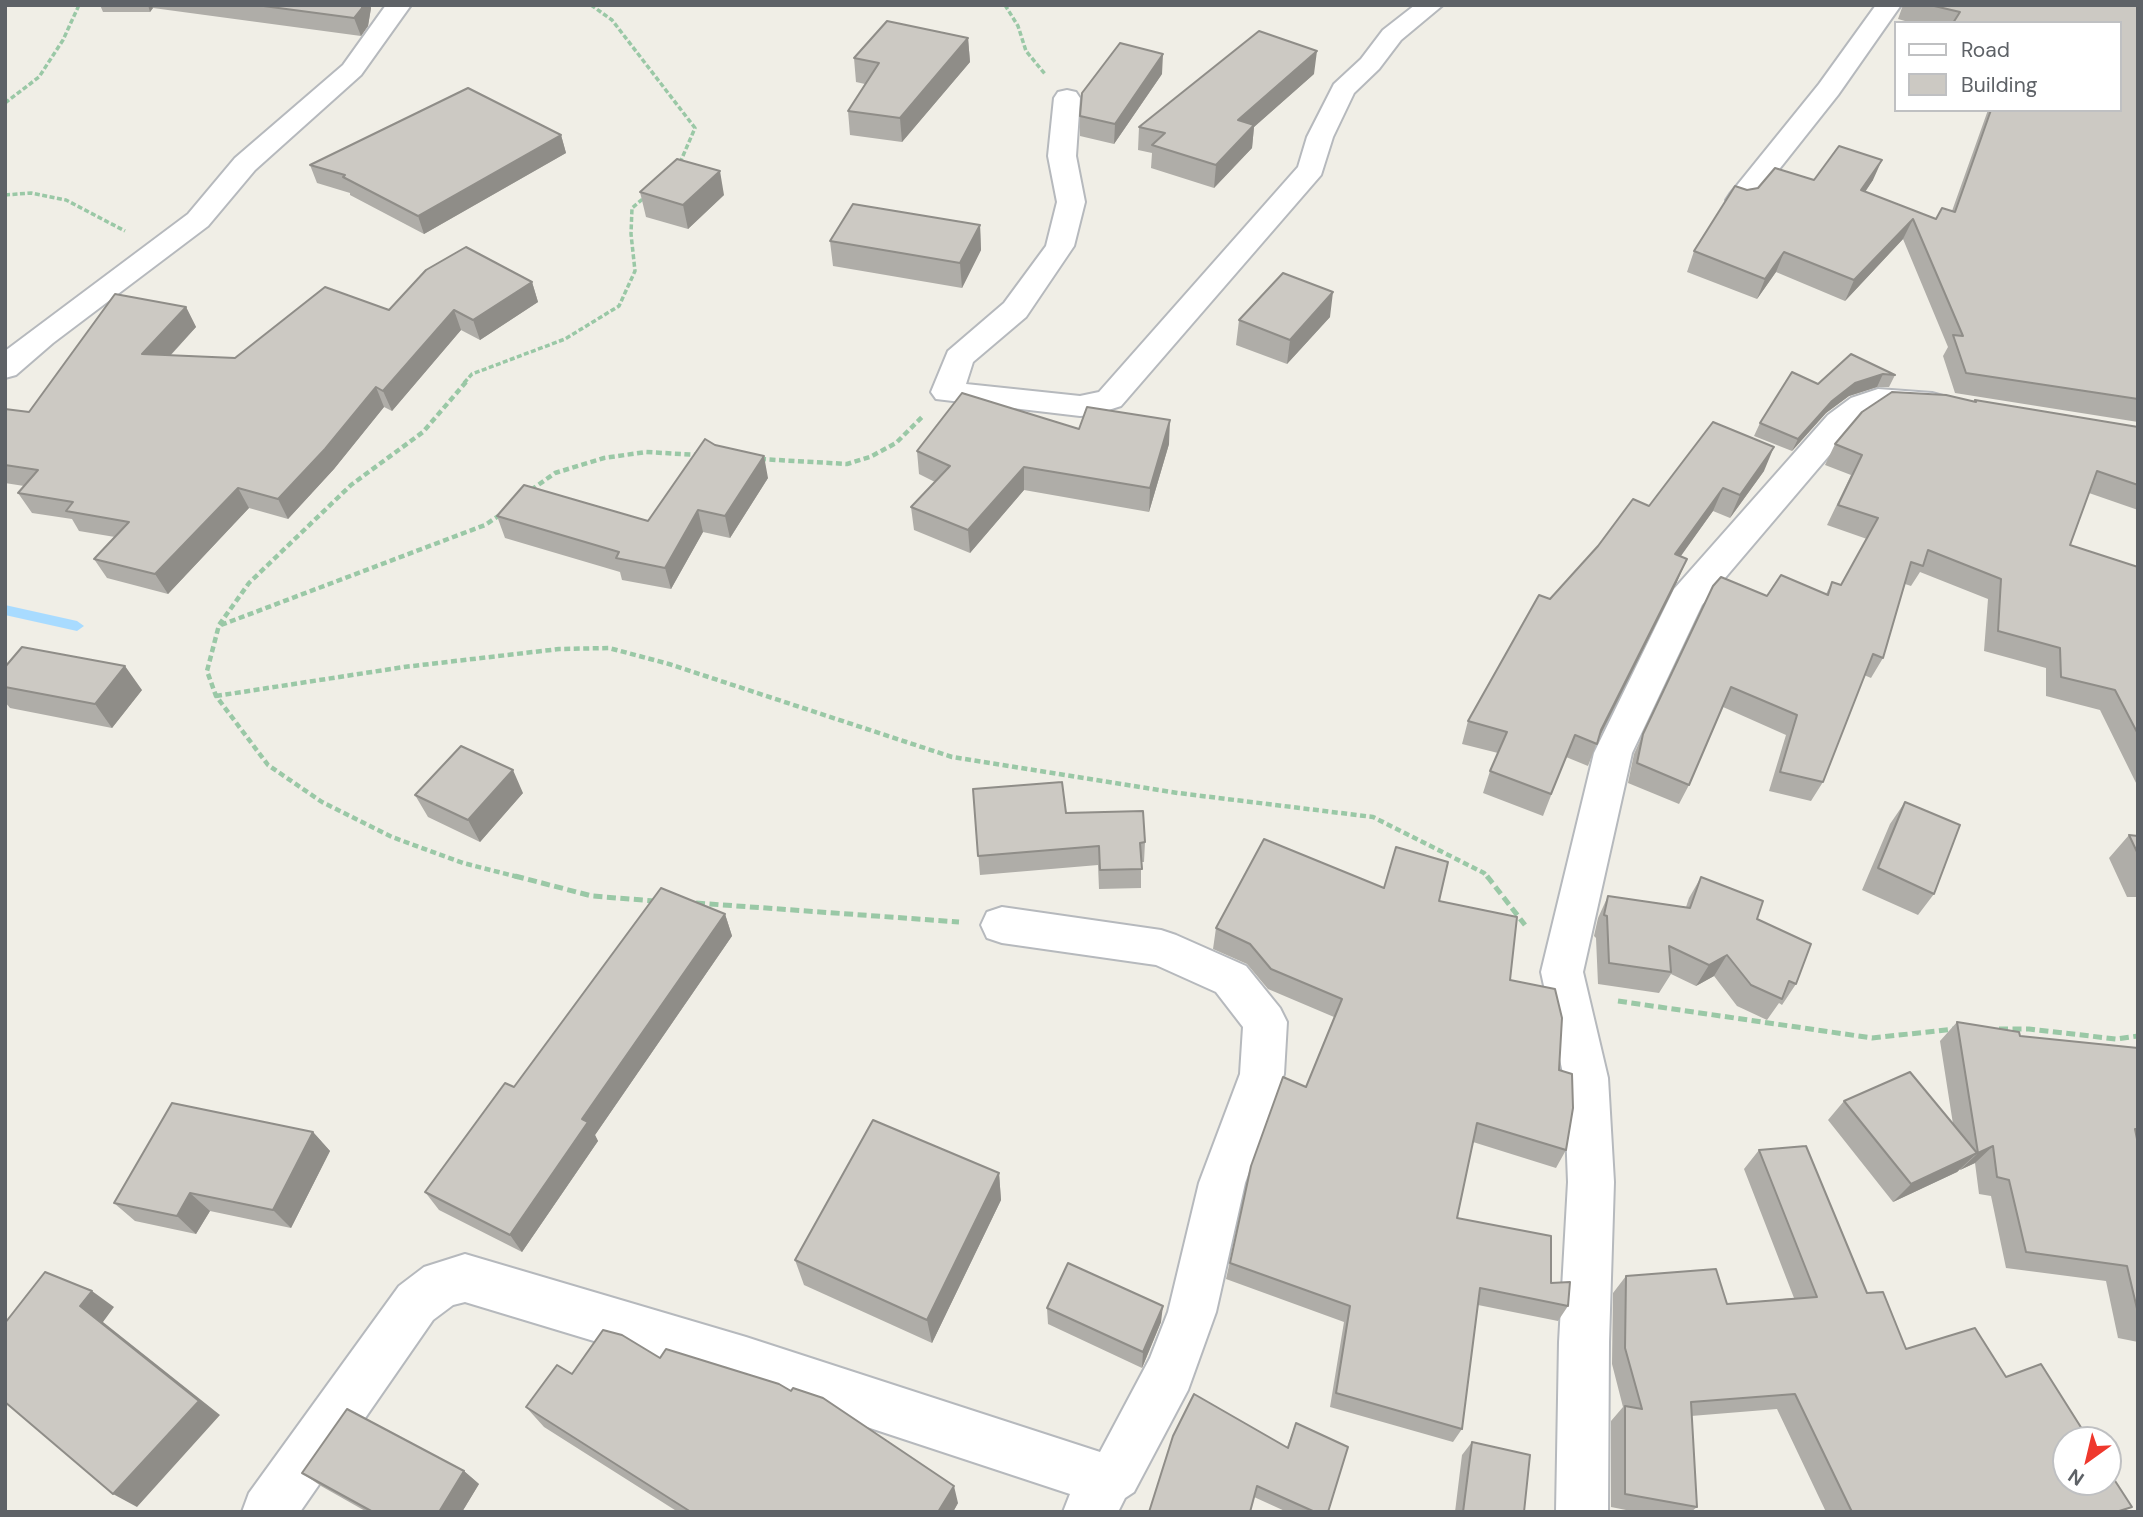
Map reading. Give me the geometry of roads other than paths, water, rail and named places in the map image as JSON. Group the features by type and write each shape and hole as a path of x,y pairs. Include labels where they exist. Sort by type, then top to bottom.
{"street":[{"path":"5,368 42,336 198,220 245,164 352,70 399,5"},
{"path":"1068,98 1062,156 1071,202 1060,246 1016,310 959,358 947,392 1080,406 1110,399 1311,169 1320,137 1343,90 1370,64 1392,35 1431,5"},
{"path":"1740,200 1829,89 1889,5"},
{"path":"1582,1512 1584,1342 1591,1182 1586,1078 1562,972 1613,752 1687,598 1839,423 1862,405 1878,399 1962,408"},
{"path":"268,1512 416,1303 441,1284 465,1278 746,1362 1098,1496 1116,1474 1170,1372 1192,1312 1222,1183 1262,1074 1265,1022 1231,979 1161,948 1002,925"}],"waterway":[{"path":"5,610 77,626"}]}
